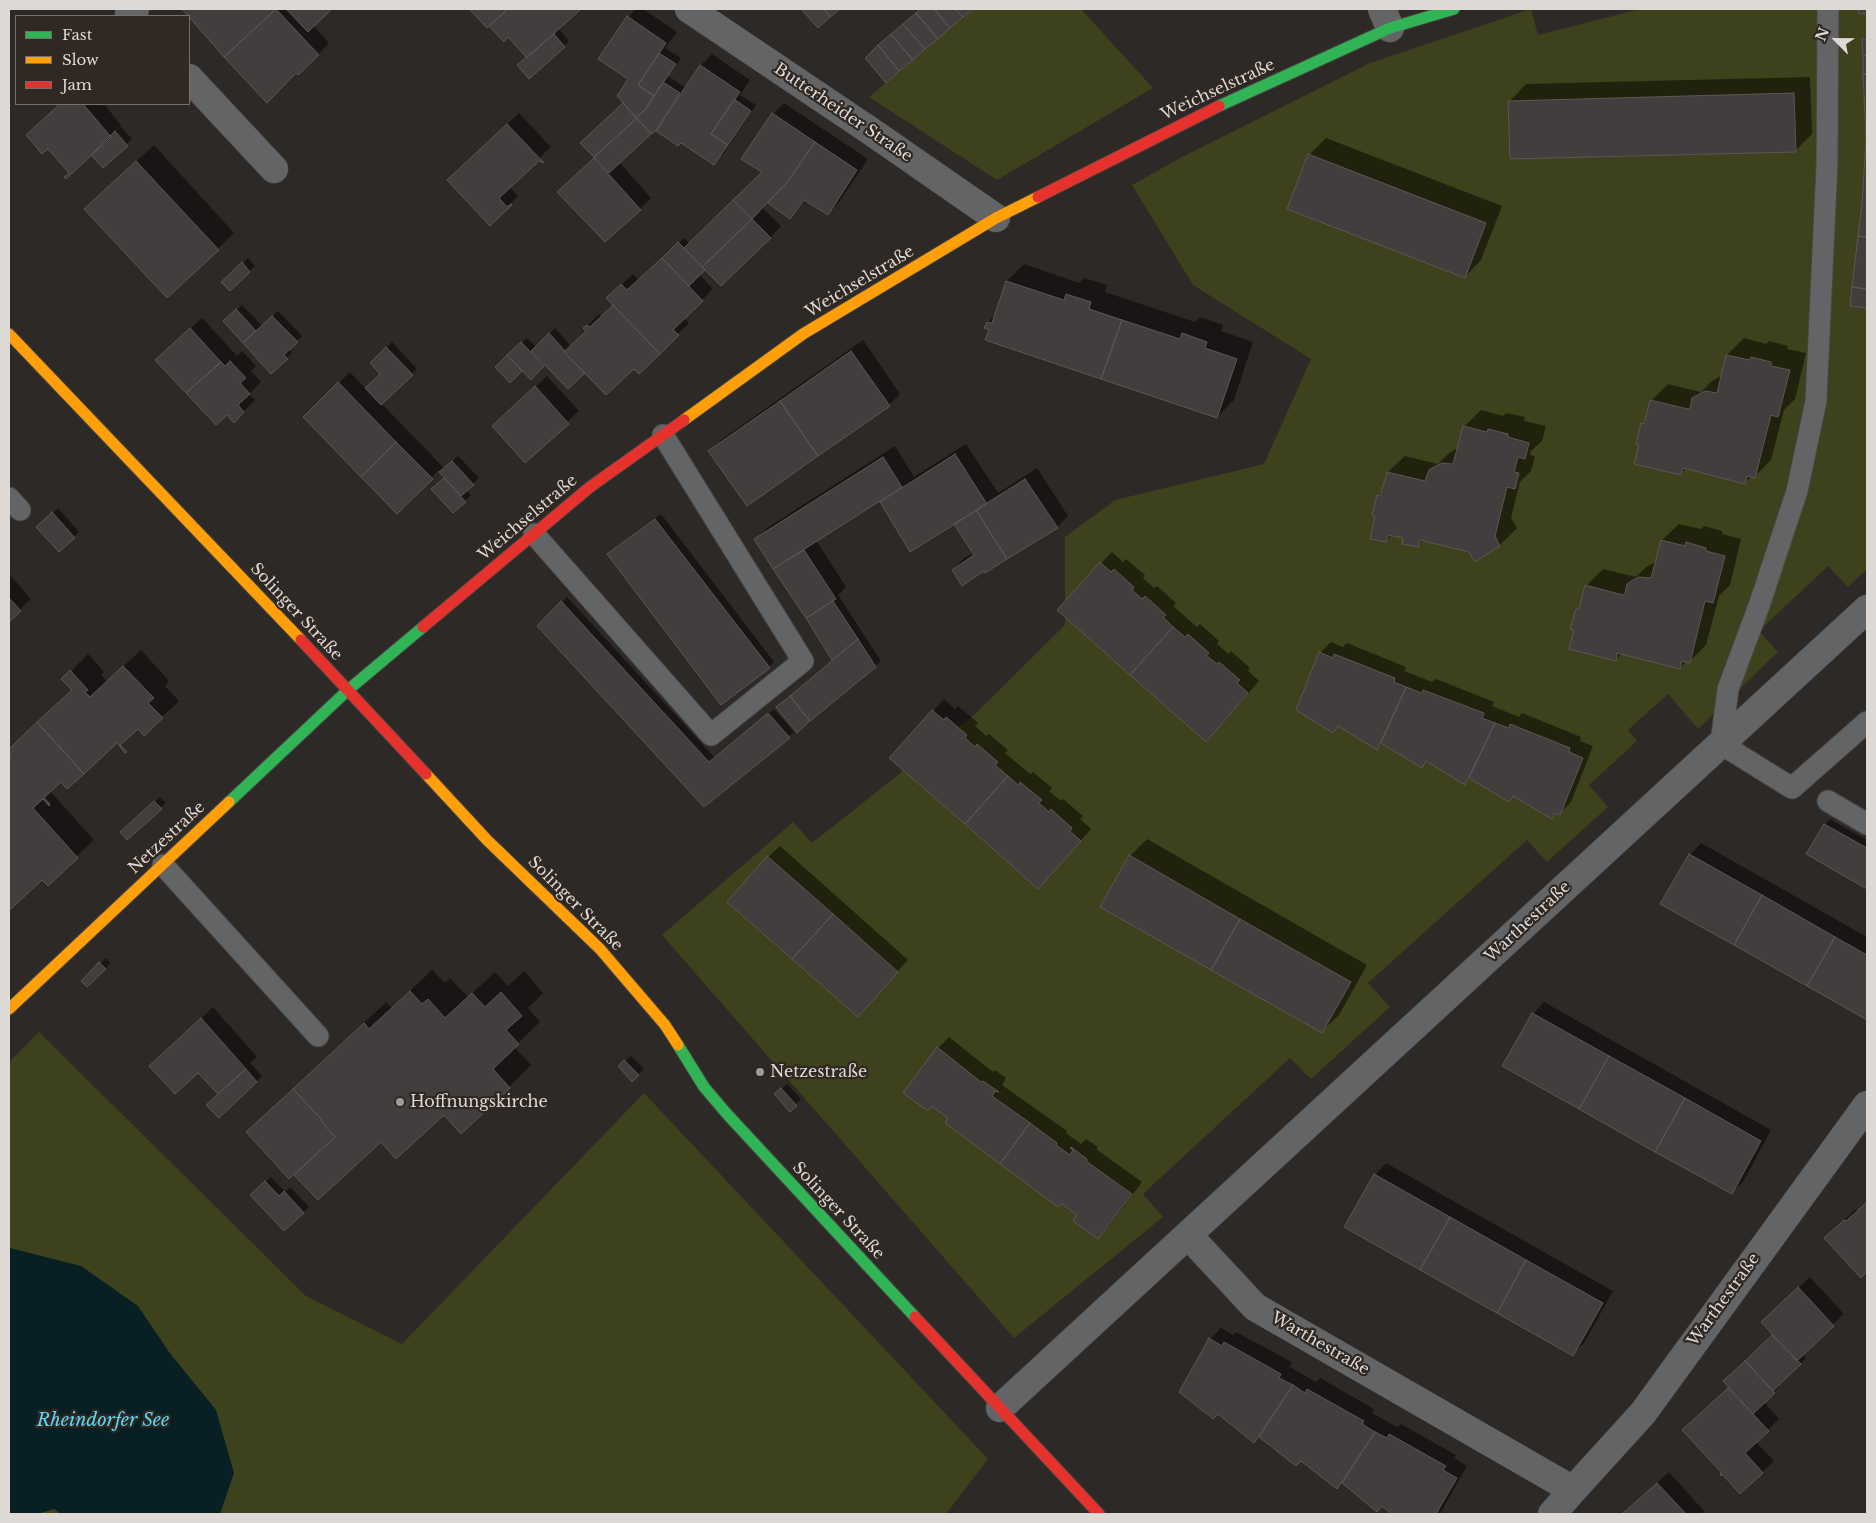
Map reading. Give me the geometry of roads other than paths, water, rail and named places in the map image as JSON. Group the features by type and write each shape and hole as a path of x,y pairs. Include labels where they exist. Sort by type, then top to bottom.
{"street":[{"name":"Butterheider Straße","path":"689,9 996,218"},
{"name":"Weichselstraße","path":"348,690 590,487 803,334 996,218 1386,18 1454,9"},
{"path":"190,79 274,169"},
{"name":"Solinger Straße","path":"9,334 348,690 487,840 600,949 665,1025 704,1087 727,1114 1099,1514"},
{"name":"Warthestraße","path":"1000,1408 1867,609"},
{"name":"Netzestraße","path":"9,1009 348,690"},
{"name":"Warthestraße","path":"1552,1514 1643,1413 1867,1104"},
{"name":"Warthestraße","path":"1188,1235 1255,1307 1574,1490"}],"lane":[{"path":"1828,9 1827,165 1816,401 1792,507 1728,689 1721,744 1792,788 1867,722"},
{"path":"534,534 711,735 803,661 663,435"},
{"path":"1828,802 1867,824"},
{"path":"163,864 318,1036"}],"water":[{"name":"Rheindorfer See","path":"10,1248 81,1266 138,1306 169,1352 216,1410 234,1473 220,1514 61,1514 54,1509 37,1514 9,1514"}],"place":[{"name":"Netzestraße","path":"760,1072"},
{"name":"Hoffnungskirche","path":"400,1102"}]}
